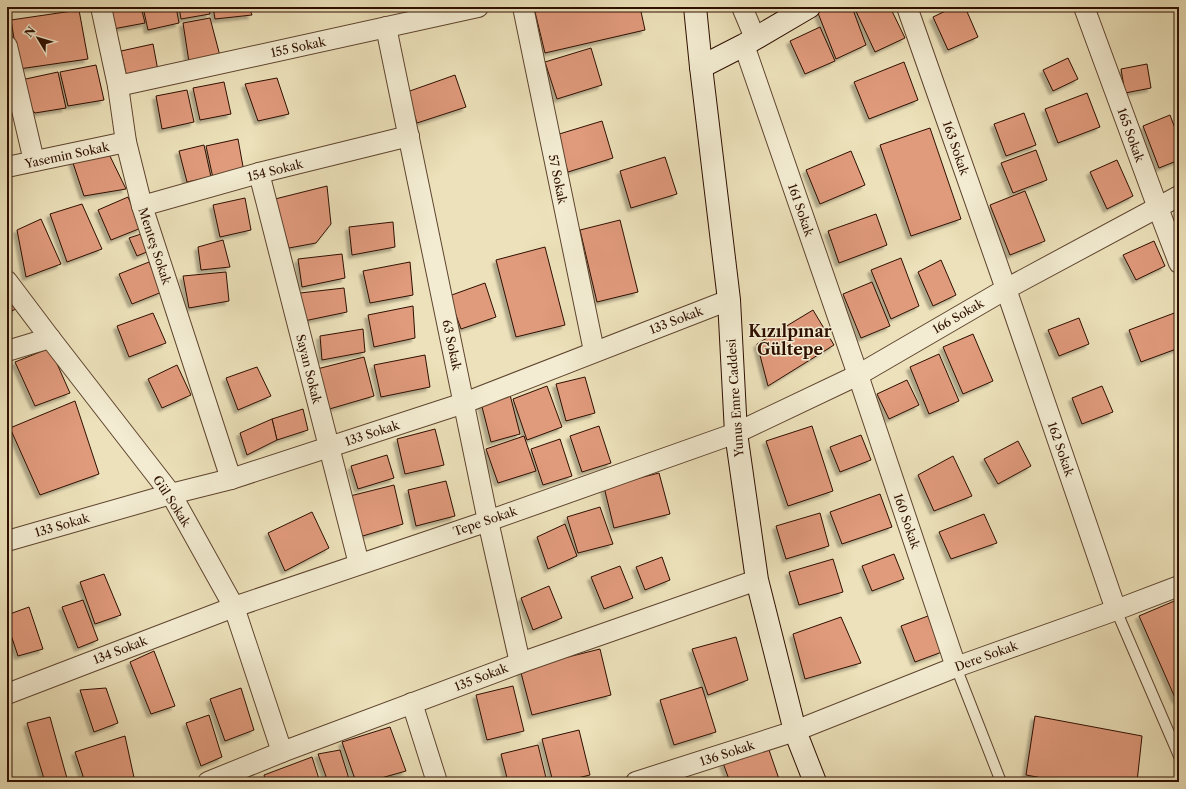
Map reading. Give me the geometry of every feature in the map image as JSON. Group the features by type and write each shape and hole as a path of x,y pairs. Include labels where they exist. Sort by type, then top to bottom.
{"street":[{"name":"Menteş Sokak","path":"101,7 118,86 126,142 142,206 231,479"},
{"name":"155 Sokak","path":"118,86 478,7"},
{"name":"57 Sokak","path":"523,7 594,351"},
{"name":"Yunus Emre Caddesi","path":"695,7 729,300 736,433 757,580 795,731 815,782"},
{"name":"161 Sokak","path":"742,7 750,41 858,375"},
{"path":"701,67 809,7"},
{"name":"163 Sokak","path":"907,7 1006,289"},
{"name":"165 Sokak","path":"1084,7 1179,263"},
{"name":"63 Sokak","path":"386,27 488,520 520,663"},
{"path":"7,46 34,161"},
{"name":"154 Sokak","path":"142,206 259,173 409,136"},
{"name":"Yasemin Sokak","path":"7,167 126,142"},
{"name":"Sayan Sokak","path":"259,173 360,564"},
{"name":"166 Sokak","path":"736,433 858,375 1006,289 1179,196"},
{"name":"Gül Sokak","path":"7,281 171,494 234,607 282,752"},
{"name":"162 Sokak","path":"1006,289 1116,610"},
{"name":"133 Sokak","path":"7,541 171,494 231,479 464,403 594,351 729,300"},
{"path":"7,351 50,338"},
{"name":"160 Sokak","path":"858,375 956,667"},
{"name":"Tepe Sokak","path":"234,607 736,433"},
{"name":"135 Sokak","path":"208,782 282,752 520,663 757,580"},
{"name":"Dere Sokak","path":"795,731 956,667 1179,586"},
{"name":"134 Sokak","path":"7,694 234,607"},
{"path":"412,703 438,782"},
{"name":"136 Sokak","path":"636,782 795,731"}],"lane":[{"path":"1116,610 1179,756"},
{"path":"956,667 1001,782"}],"building":[{"path":"108,7 141,7 145,23 113,29"},
{"path":"143,7 176,7 179,23 148,30"},
{"path":"179,7 208,7 210,14 181,19"},
{"path":"213,7 249,7 252,15 215,19"},
{"path":"554,7 640,7 645,30 545,53 535,12"},
{"path":"828,7 852,7 866,45 836,59 818,13"},
{"path":"854,7 890,7 905,38 875,52"},
{"path":"954,7 965,7 978,37 948,50 933,17"},
{"path":"79,10 88,59 19,69 11,20"},
{"path":"210,18 220,56 189,62 183,23"},
{"path":"820,27 835,61 805,74 790,41"},
{"path":"153,44 159,76 128,83 121,51"},
{"path":"591,48 602,85 557,99 545,62"},
{"path":"1068,58 1078,79 1053,91 1043,70"},
{"path":"904,62 918,100 869,119 854,82"},
{"path":"1147,64 1151,88 1125,93 1121,69"},
{"path":"96,65 104,100 68,106 60,72"},
{"path":"58,72 66,108 35,113 25,102 21,80"},
{"path":"455,75 466,107 417,123 407,92"},
{"path":"277,78 289,114 258,121 245,84"},
{"path":"224,82 231,114 200,120 193,88"},
{"path":"187,90 194,122 162,129 156,96"},
{"path":"1087,93 1100,127 1058,143 1045,109"},
{"path":"1024,113 1036,145 1006,156 994,124"},
{"path":"1170,115 1179,139 1179,160 1159,168 1143,126"},
{"path":"602,121 613,158 568,172 556,135"},
{"path":"930,128 961,219 911,236 880,145"},
{"path":"238,139 244,172 213,178 206,146"},
{"path":"204,145 211,177 187,182 179,151"},
{"path":"107,150 126,189 84,196 72,160"},
{"path":"1036,150 1047,180 1013,193 1001,163"},
{"path":"851,151 865,185 820,204 806,170"},
{"path":"665,157 677,194 631,208 620,171"},
{"path":"1117,160 1133,196 1107,209 1090,172"},
{"path":"327,186 331,224 316,243 289,248 275,199"},
{"path":"1025,191 1045,241 1010,255 990,205"},
{"path":"128,197 141,228 111,240 98,210"},
{"path":"245,198 251,230 220,237 213,205"},
{"path":"82,204 102,249 67,262 50,214"},
{"path":"876,214 887,245 839,263 828,231"},
{"path":"41,219 61,264 26,277 17,230"},
{"path":"620,220 638,292 597,302 580,230"},
{"path":"393,222 395,247 352,255 349,227"},
{"path":"144,233 149,251 137,256 129,238"},
{"path":"223,240 230,267 201,270 198,247"},
{"path":"1154,241 1165,266 1136,280 1123,255"},
{"path":"545,247 565,325 516,337 496,260"},
{"path":"342,254 345,278 302,287 298,259"},
{"path":"901,258 919,306 891,319 871,270"},
{"path":"941,260 956,295 933,306 918,272"},
{"path":"149,262 162,292 132,304 119,274"},
{"path":"410,262 413,295 370,303 363,271"},
{"path":"226,272 229,301 189,308 183,276"},
{"path":"872,282 890,326 861,338 843,294"},
{"path":"485,283 496,317 461,329 449,296"},
{"path":"344,288 347,312 304,321 300,293"},
{"path":"7,295 16,309 7,313"},
{"path":"413,306 415,338 374,347 368,315"},
{"path":"813,310 834,345 768,386 757,344"},
{"path":"1177,312 1179,318 1179,348 1141,362 1129,330"},
{"path":"153,313 166,343 129,357 117,326"},
{"path":"1079,318 1089,344 1059,356 1048,330"},
{"path":"363,329 365,352 322,360 320,336"},
{"path":"973,334 993,381 963,394 943,347"},
{"path":"50,348 70,393 35,406 15,362"},
{"path":"939,354 959,401 929,414 910,367"},
{"path":"425,355 430,387 381,397 374,365"},
{"path":"364,357 374,396 326,410 317,369"},
{"path":"177,365 191,395 162,408 148,379"},
{"path":"257,367 271,396 238,410 226,378"},
{"path":"585,377 595,413 566,421 556,384"},
{"path":"907,380 919,405 889,419 877,394"},
{"path":"547,386 562,427 527,440 513,399"},
{"path":"1102,386 1113,412 1082,424 1072,398"},
{"path":"509,391 520,434 491,442 480,399"},
{"path":"75,401 99,474 40,495 10,428"},
{"path":"303,409 308,430 277,440 272,419"},
{"path":"272,419 277,440 247,455 240,433"},
{"path":"599,426 611,463 582,472 570,436"},
{"path":"812,426 833,491 788,506 766,441"},
{"path":"435,429 444,465 405,474 397,439"},
{"path":"861,435 871,460 840,472 830,447"},
{"path":"524,436 536,471 498,483 486,449"},
{"path":"560,439 572,476 543,485 531,449"},
{"path":"1018,441 1031,466 998,484 984,459"},
{"path":"387,455 394,478 358,489 351,466"},
{"path":"953,456 972,496 934,511 918,475"},
{"path":"659,473 670,514 614,528 604,487"},
{"path":"446,481 455,516 416,526 408,490"},
{"path":"394,485 403,524 356,538 346,497"},
{"path":"880,494 892,527 842,544 830,512"},
{"path":"600,507 613,544 578,553 567,517"},
{"path":"312,512 329,548 285,571 268,533"},
{"path":"820,513 829,546 786,559 776,526"},
{"path":"984,514 997,543 951,559 939,532"},
{"path":"565,524 577,556 548,569 537,537"},
{"path":"894,554 904,579 872,591 862,566"},
{"path":"662,557 670,580 645,590 636,567"},
{"path":"833,559 843,592 799,605 789,572"},
{"path":"620,566 633,598 604,609 591,577"},
{"path":"104,574 121,615 95,624 80,582"},
{"path":"549,586 562,618 533,630 521,598"},
{"path":"1179,599 1179,698 1176,700 1139,616"},
{"path":"83,600 98,640 78,648 62,607"},
{"path":"29,607 43,649 18,656 7,623 7,615"},
{"path":"928,616 942,652 915,662 901,626"},
{"path":"841,617 861,663 805,679 793,634"},
{"path":"736,637 748,680 708,695 692,649"},
{"path":"600,649 611,695 532,715 520,669"},
{"path":"154,651 175,706 151,714 130,662"},
{"path":"513,686 524,731 487,740 476,695"},
{"path":"702,687 716,732 674,745 660,700"},
{"path":"106,688 118,723 94,732 80,690"},
{"path":"241,688 254,730 225,741 210,699"},
{"path":"209,715 222,757 201,766 186,723"},
{"path":"1035,716 1142,736 1137,782 1064,782 1026,775"},
{"path":"50,717 68,782 45,782 27,723"},
{"path":"390,727 406,771 367,782 356,782 342,742"},
{"path":"579,730 590,775 561,782 553,782 542,739"},
{"path":"125,736 135,782 85,782 75,752"},
{"path":"538,745 547,782 508,782 501,754"},
{"path":"768,747 780,782 730,782 723,763"},
{"path":"340,750 350,782 328,782 318,754"},
{"path":"312,757 320,782 266,782 264,775"}],"district":[{"name":"Kızılpınar Gültepe","path":"790,340"}]}
